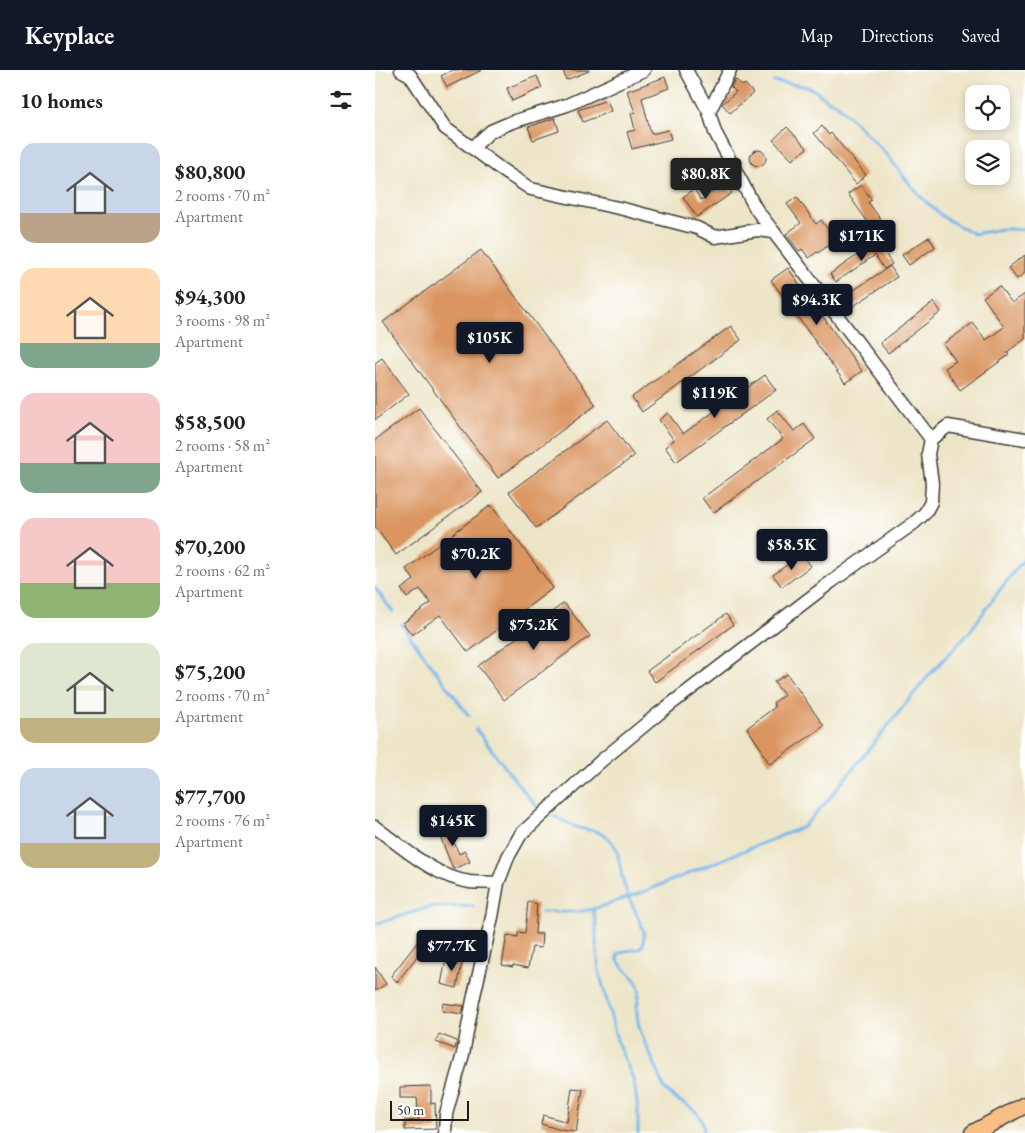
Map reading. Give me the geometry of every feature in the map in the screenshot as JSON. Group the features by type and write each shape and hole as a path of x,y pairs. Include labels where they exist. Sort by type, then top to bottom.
{"main road":[{"path":"973,1133 1025,1105"}],"street":[{"path":"401,70 410,75 445,128 531,189 697,228 715,237 757,230 774,232"},
{"path":"472,148 491,131 512,122 567,105 644,70"},
{"path":"686,70 709,112 715,132 755,209 931,439"},
{"path":"709,112 730,70"},
{"path":"445,1133 446,1114 463,1054 498,883 508,857 521,834 601,761 718,667 925,513 931,502 932,484 928,454 931,439 948,426 1025,439"},
{"path":"375,827 425,863 450,876 469,882 498,883"}],"building":[{"path":"452,70 482,70 447,87 441,76"},
{"path":"563,70 589,70 589,71 566,80"},
{"path":"537,76 542,88 512,101 507,88"},
{"path":"665,77 669,88 642,98 651,134 668,130 671,139 632,149 627,132 635,130 631,113 635,112 627,91"},
{"path":"735,79 743,86 745,84 753,93 730,113 722,104 736,92 731,87"},
{"path":"607,100 611,111 583,122 578,110"},
{"path":"555,118 559,131 533,140 528,127"},
{"path":"822,126 829,135 831,133 866,175 856,184 814,133"},
{"path":"787,127 807,148 792,160 773,140"},
{"path":"758,150 764,152 766,158 764,164 758,166 752,164 750,158 752,152"},
{"path":"725,183 732,193 697,217 683,197 694,189 701,200"},
{"path":"861,185 872,200 868,202 884,224 874,231 848,194"},
{"path":"797,197 816,224 821,220 836,240 809,258 802,249 799,251 786,234 801,223 787,204"},
{"path":"929,237 935,247 909,265 902,255"},
{"path":"877,242 892,264 884,269 875,255 836,282 830,274"},
{"path":"481,250 596,405 498,478 383,322"},
{"path":"1025,255 1025,273 1017,279 1008,268"},
{"path":"890,266 897,277 852,307 845,296"},
{"path":"788,268 862,371 845,383 771,280"},
{"path":"999,286 1012,303 1025,294 1025,339 1007,352 1009,355 960,390 945,368 956,361 943,344 973,323 986,340 1004,327 983,297"},
{"path":"934,302 941,312 888,353 880,343"},
{"path":"731,326 741,340 642,412 632,397"},
{"path":"382,358 409,394 375,420 375,363"},
{"path":"765,375 776,390 676,462 665,447 674,440 659,420 668,413 683,434"},
{"path":"419,408 482,492 396,555 375,527 375,440"},
{"path":"777,410 794,431 804,424 815,439 713,513 702,498 783,439 767,419"},
{"path":"607,420 634,456 536,528 509,492"},
{"path":"491,505 553,588 468,652 440,615 412,635 403,623 431,603 420,589 407,598 401,589 414,580 406,569"},
{"path":"802,554 811,566 782,587 773,575"},
{"path":"564,603 590,636 504,700 478,666"},
{"path":"726,614 733,625 655,682 647,671"},
{"path":"787,674 824,726 770,764 747,728 775,707 773,703 784,695 774,682"},
{"path":"454,824 459,835 452,838 459,854 465,851 470,862 453,869 438,831"},
{"path":"528,902 537,904 535,934 542,934 541,948 532,947 528,968 502,965 507,935 518,937 518,932 525,933"},
{"path":"419,940 426,945 397,982 391,976"},
{"path":"447,955 463,959 457,988 441,984"},
{"path":"375,967 386,984 375,991"},
{"path":"443,1003 464,1006 462,1014 442,1011"},
{"path":"439,1034 457,1041 455,1049 436,1042"},
{"path":"431,1086 431,1104 435,1103 436,1129 405,1130 405,1121 419,1120 417,1098 400,1098 400,1087"},
{"path":"572,1088 583,1089 576,1132 541,1124 543,1115 567,1122"}],"waterway":[{"path":"774,82 808,87 827,100 837,104 888,156 923,199 943,217 974,234 1001,229 1025,230"},
{"path":"542,912 577,912 609,904 641,893 803,827 823,806 929,675 971,630 1025,559"},
{"path":"375,588 393,612"},
{"path":"401,624 469,716"},
{"path":"476,729 540,810"},
{"path":"549,814 578,828 605,835 617,850 628,897 644,932 643,945 639,949 625,951 618,954 617,958 635,980 639,988 637,1008 639,1026 660,1080 672,1096 696,1112 703,1124 704,1133"},
{"path":"375,924 430,907 473,906"},
{"path":"593,909 596,924 599,971 618,1044 632,1076 635,1088 638,1110 638,1133"}]}
